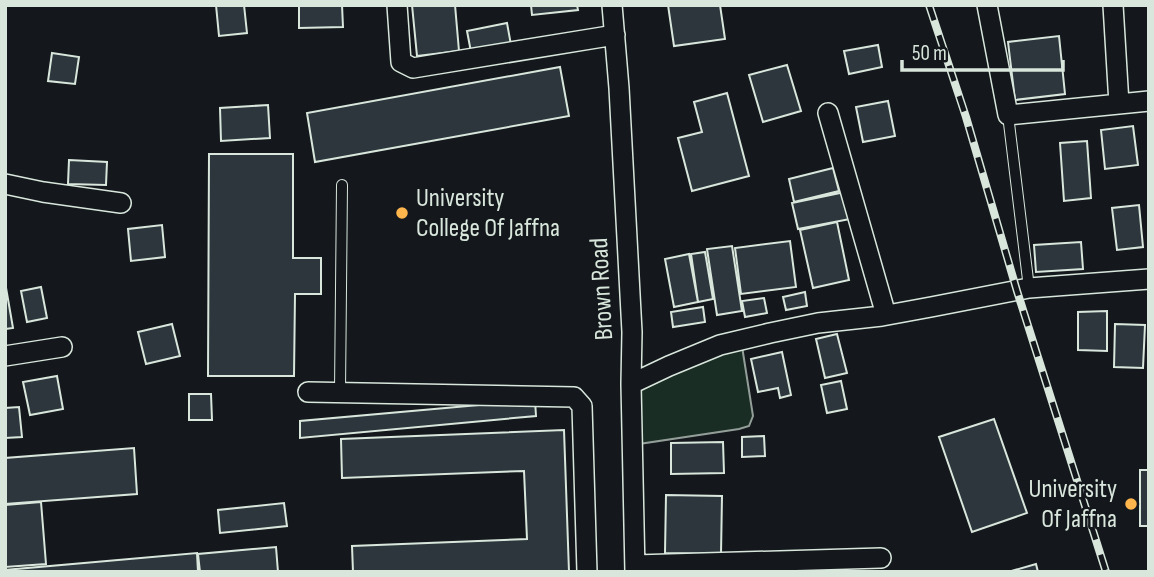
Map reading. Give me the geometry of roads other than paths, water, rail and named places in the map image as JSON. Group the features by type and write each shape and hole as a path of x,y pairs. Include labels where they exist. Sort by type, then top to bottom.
{"street":[{"path":"397,5 401,62 414,68 615,35"},
{"name":"Brown Road","path":"612,5 632,332 635,568"},
{"path":"987,5 1008,115 1149,101"},
{"path":"1113,5 1119,104"},
{"path":"828,113 886,315"},
{"path":"5,184 121,203"},
{"path":"631,384 720,345 770,332 886,315 1029,288 1149,279"},
{"path":"5,356 62,347"},
{"path":"308,392 574,397 582,407 587,572"},
{"path":"635,568 881,558"}],"lane":[{"path":"1008,115 1029,288"},
{"path":"340,392 342,186"}],"railway":[{"path":"929,5 1106,572"}],"place":[{"name":"University College Of Jaffna","path":"402,213"},
{"name":"University Of Jaffna","path":"1131,504"}]}
